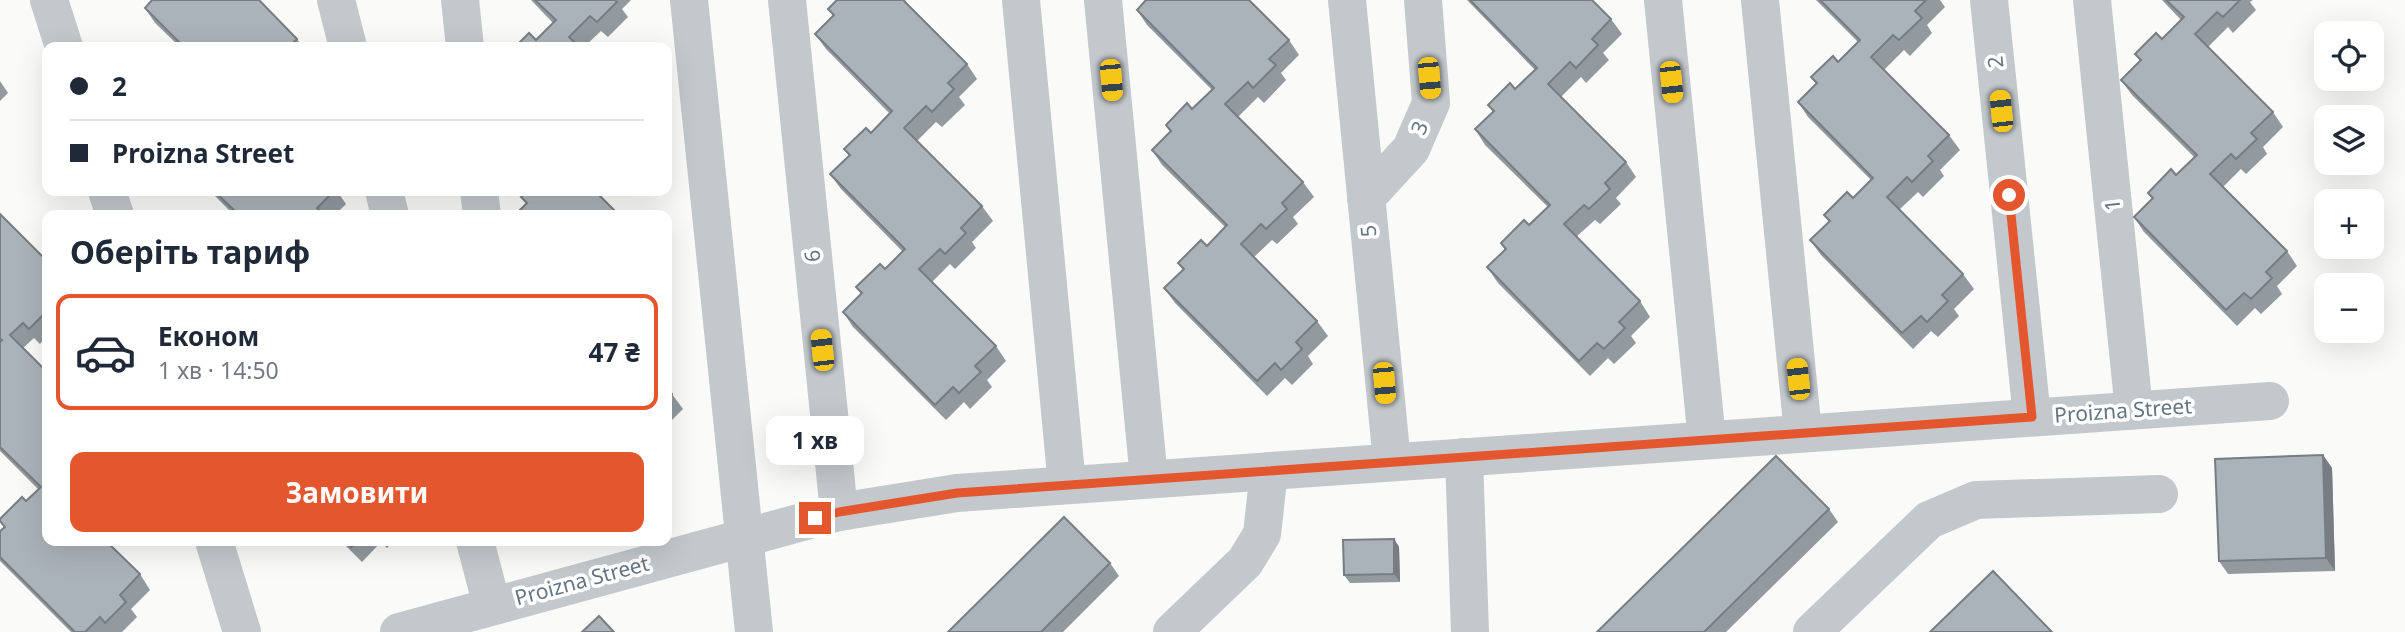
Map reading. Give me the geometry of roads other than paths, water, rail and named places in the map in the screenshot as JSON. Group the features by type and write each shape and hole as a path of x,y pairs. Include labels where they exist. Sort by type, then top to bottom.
{"street":[{"path":"49,0 62,42"},
{"path":"336,0 347,42"},
{"path":"460,0 464,42"},
{"path":"689,0 754,632"},
{"name":"6","path":"787,0 839,512"},
{"path":"1021,0 1067,485"},
{"path":"1103,0 1149,479"},
{"name":"5","path":"1347,0 1392,462"},
{"name":"3","path":"1366,198 1411,149 1431,103 1423,0"},
{"path":"1663,0 1707,440"},
{"path":"1760,0 1803,433"},
{"name":"2","path":"1989,0 2032,417"},
{"name":"1","path":"2092,0 2134,410"},
{"name":"Proizna Street","path":"399,632 839,512 957,493 2270,401"},
{"path":"1464,457 1470,632"},
{"path":"1172,632 1245,562 1262,534 1269,471"},
{"path":"1812,632 1929,520 1976,500 2160,495"},
{"path":"216,546 242,632"},
{"path":"476,546 492,606"}]}
